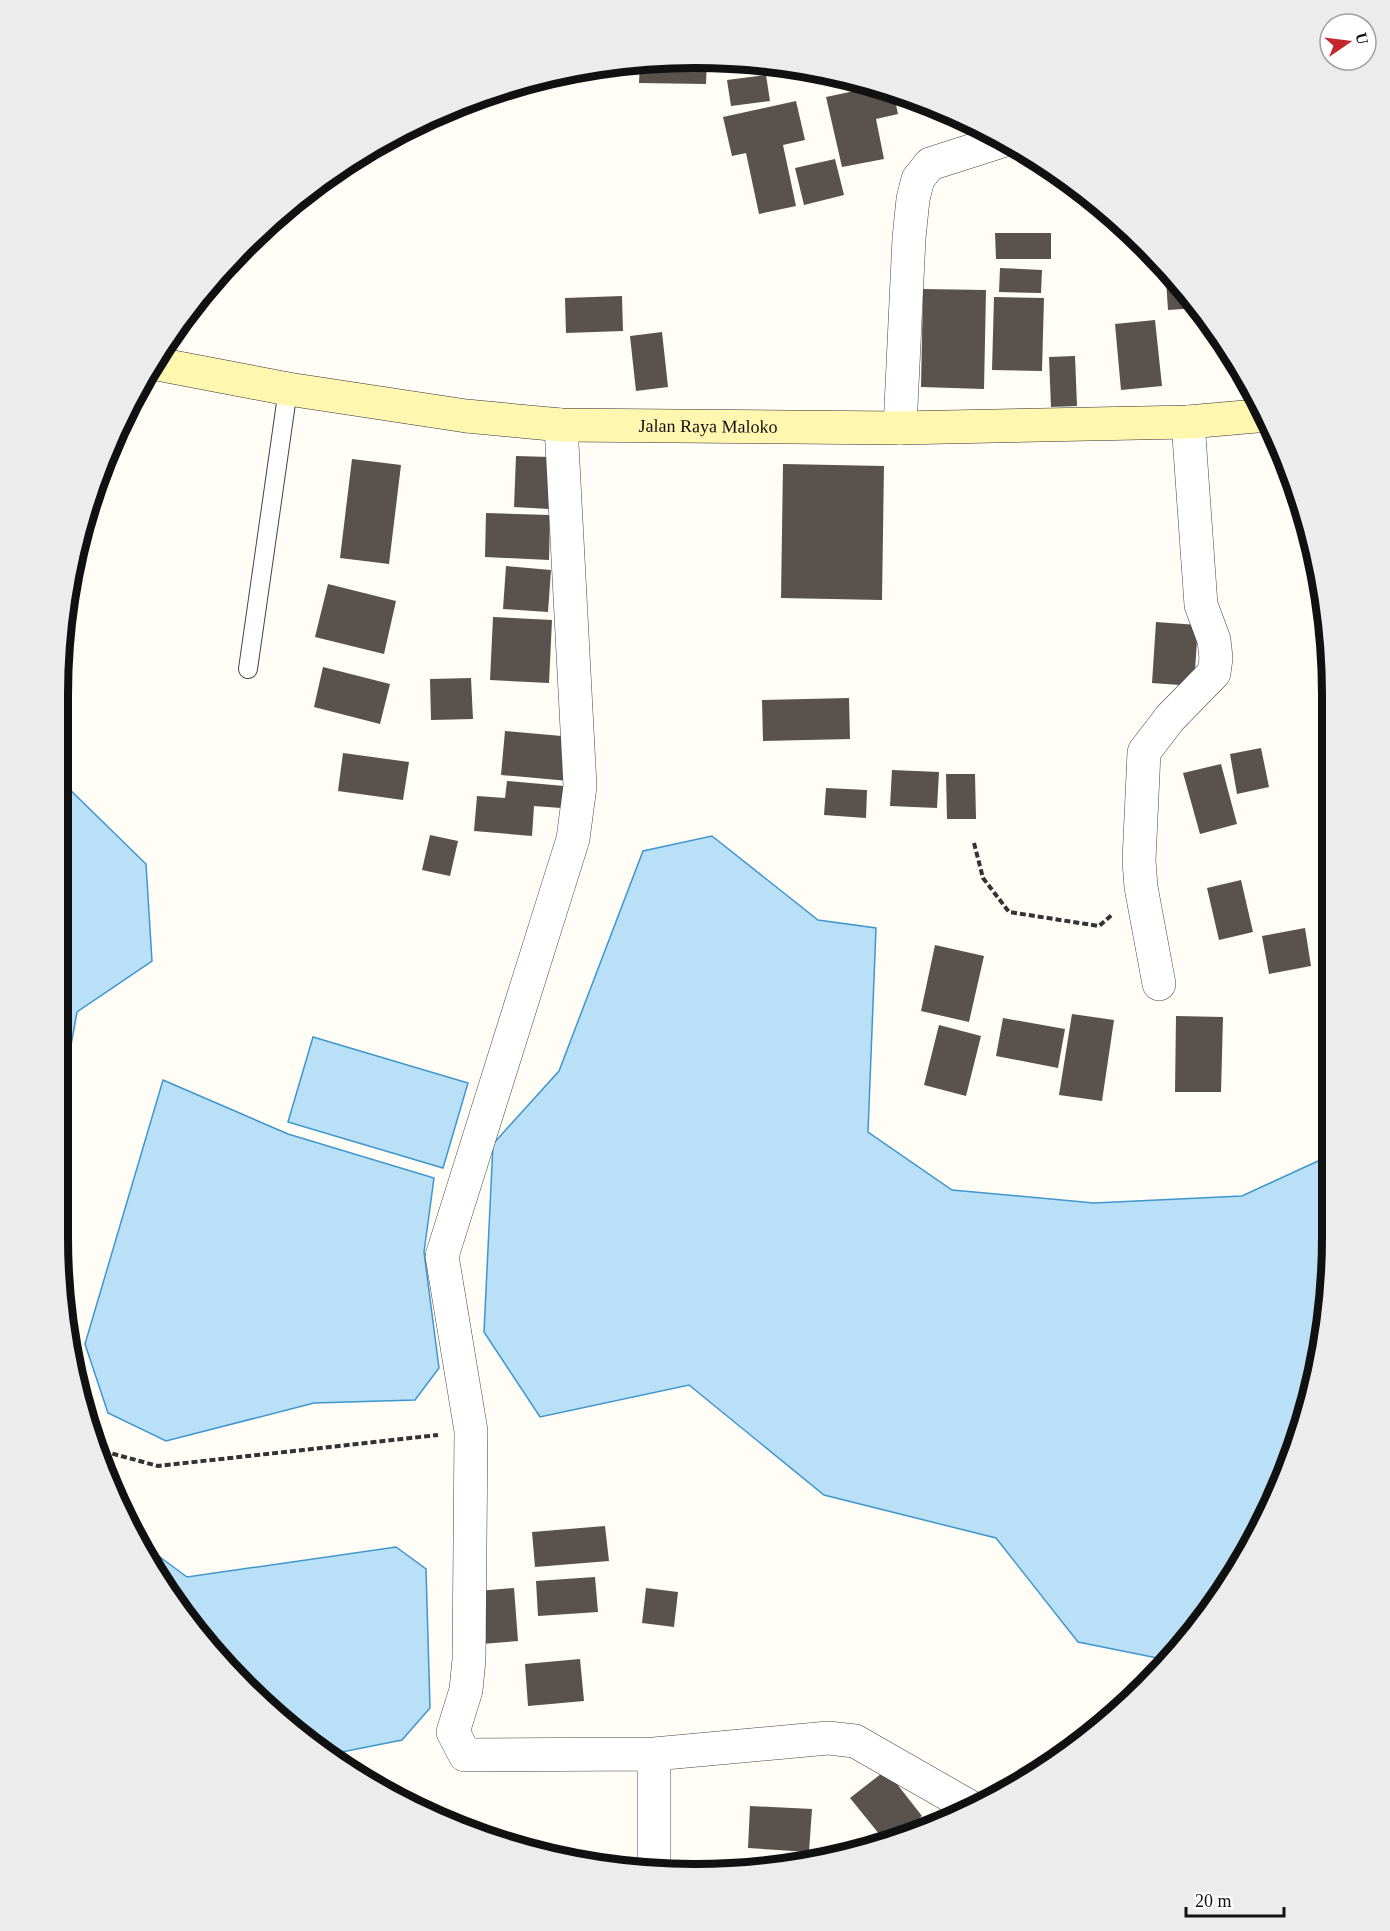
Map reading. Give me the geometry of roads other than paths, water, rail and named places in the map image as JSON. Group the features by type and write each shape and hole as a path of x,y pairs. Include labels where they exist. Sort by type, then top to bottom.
{"street":[{"path":"900,428 909,238 913,198 918,179 930,164 994,144"},
{"name":"Jalan Raya Maloko","path":"162,365 288,389 466,416 561,425 900,428 1188,422 1257,416"},
{"path":"1159,984 1141,887 1139,861 1144,752 1170,718 1214,673 1216,658 1214,640 1202,605 1188,422"},
{"path":"561,425 580,786 573,838 442,1256 471,1431 469,1659 466,1690 453,1732 465,1755 654,1754 828,1738 855,1741 964,1803"},
{"path":"654,1754 654,1862"}],"lane":[{"path":"248,669 288,389"}],"water":[{"path":"68,788 146,864 152,961 77,1012 68,1062"},
{"path":"712,836 818,920 876,928 868,1132 952,1190 1094,1203 1242,1196 1322,1159 1321,1277 1317,1318 1301,1398 1289,1438 1258,1514 1238,1550 1217,1585 1193,1618 1159,1658 1078,1642 996,1538 824,1495 689,1385 540,1417 484,1332 493,1144 559,1071 643,851"},
{"path":"313,1037 468,1083 443,1168 288,1122"},
{"path":"163,1080 288,1134 434,1178 424,1252 439,1368 415,1400 314,1403 166,1441 108,1413 85,1344"},
{"path":"396,1547 426,1569 430,1708 402,1740 339,1753 313,1734 251,1680 223,1650 173,1585 153,1552 187,1577"}]}
